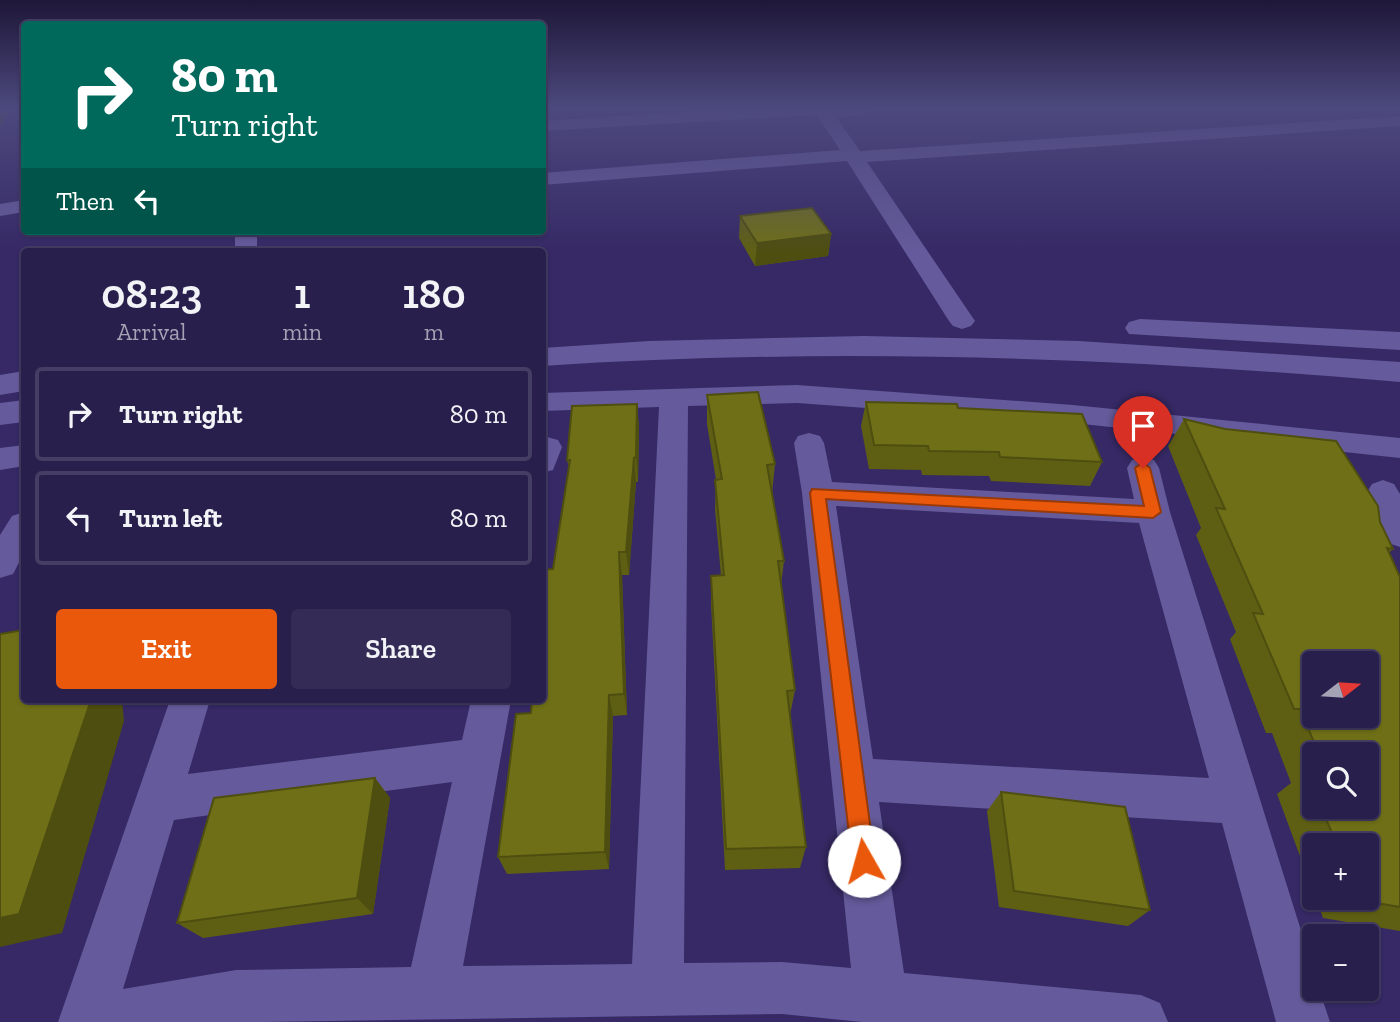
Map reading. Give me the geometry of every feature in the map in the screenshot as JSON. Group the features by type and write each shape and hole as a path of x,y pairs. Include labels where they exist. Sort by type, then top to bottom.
{"street":[{"path":"546,178 829,158"},
{"path":"854,158 962,321"},
{"path":"0,210 21,206"},
{"path":"546,332 823,320 962,321 1265,332 1400,341"},
{"path":"546,357 772,346 957,345 1041,347 1400,372"},
{"path":"0,385 21,382"},
{"path":"546,402 674,397 825,396 1073,414 1400,448"},
{"path":"657,990 674,397"},
{"path":"0,414 21,411"},
{"path":"809,443 818,493 881,998"},
{"path":"0,459 21,456"},
{"path":"1143,468 1153,512 1303,1022"},
{"path":"1383,492 1400,534"},
{"path":"818,493 1153,512"},
{"path":"189,703 86,1022 236,996 350,1008 432,993 782,988 1130,1021"},
{"path":"432,993 490,703"},
{"path":"158,800 480,758"},
{"path":"853,779 1238,802"}],"building":[{"path":"812,208 831,234 757,243 740,216"},
{"path":"758,392 775,464 767,465 784,561 778,561 795,690 787,691 806,847 726,849 711,576 724,575 715,480 722,479 707,395"},
{"path":"866,402 957,404 958,408 1082,414 1102,462 1000,457 999,452 929,451 928,446 874,445"},
{"path":"637,404 636,457 626,552 619,552 624,694 609,695 605,852 498,857 516,714 531,713 532,703 546,703 546,570 553,569 570,460 567,460 572,406"},
{"path":"1184,419 1225,429 1336,441 1378,506 1380,522 1393,549 1387,548 1400,577 1400,907 1379,903 1379,833 1332,833 1326,819 1379,819 1379,742 1314,742 1308,728 1379,728 1379,651 1302,651 1302,714 1300,709 1294,709 1253,613 1263,614 1216,508 1225,509"},
{"path":"21,630 21,703 90,703 19,914 0,918 0,634"},
{"path":"375,778 357,898 177,923 214,798"},
{"path":"1001,792 1125,807 1150,910 1014,891"}],"route":[{"path":"864,861 818,493 1153,512 1143,468"}]}
